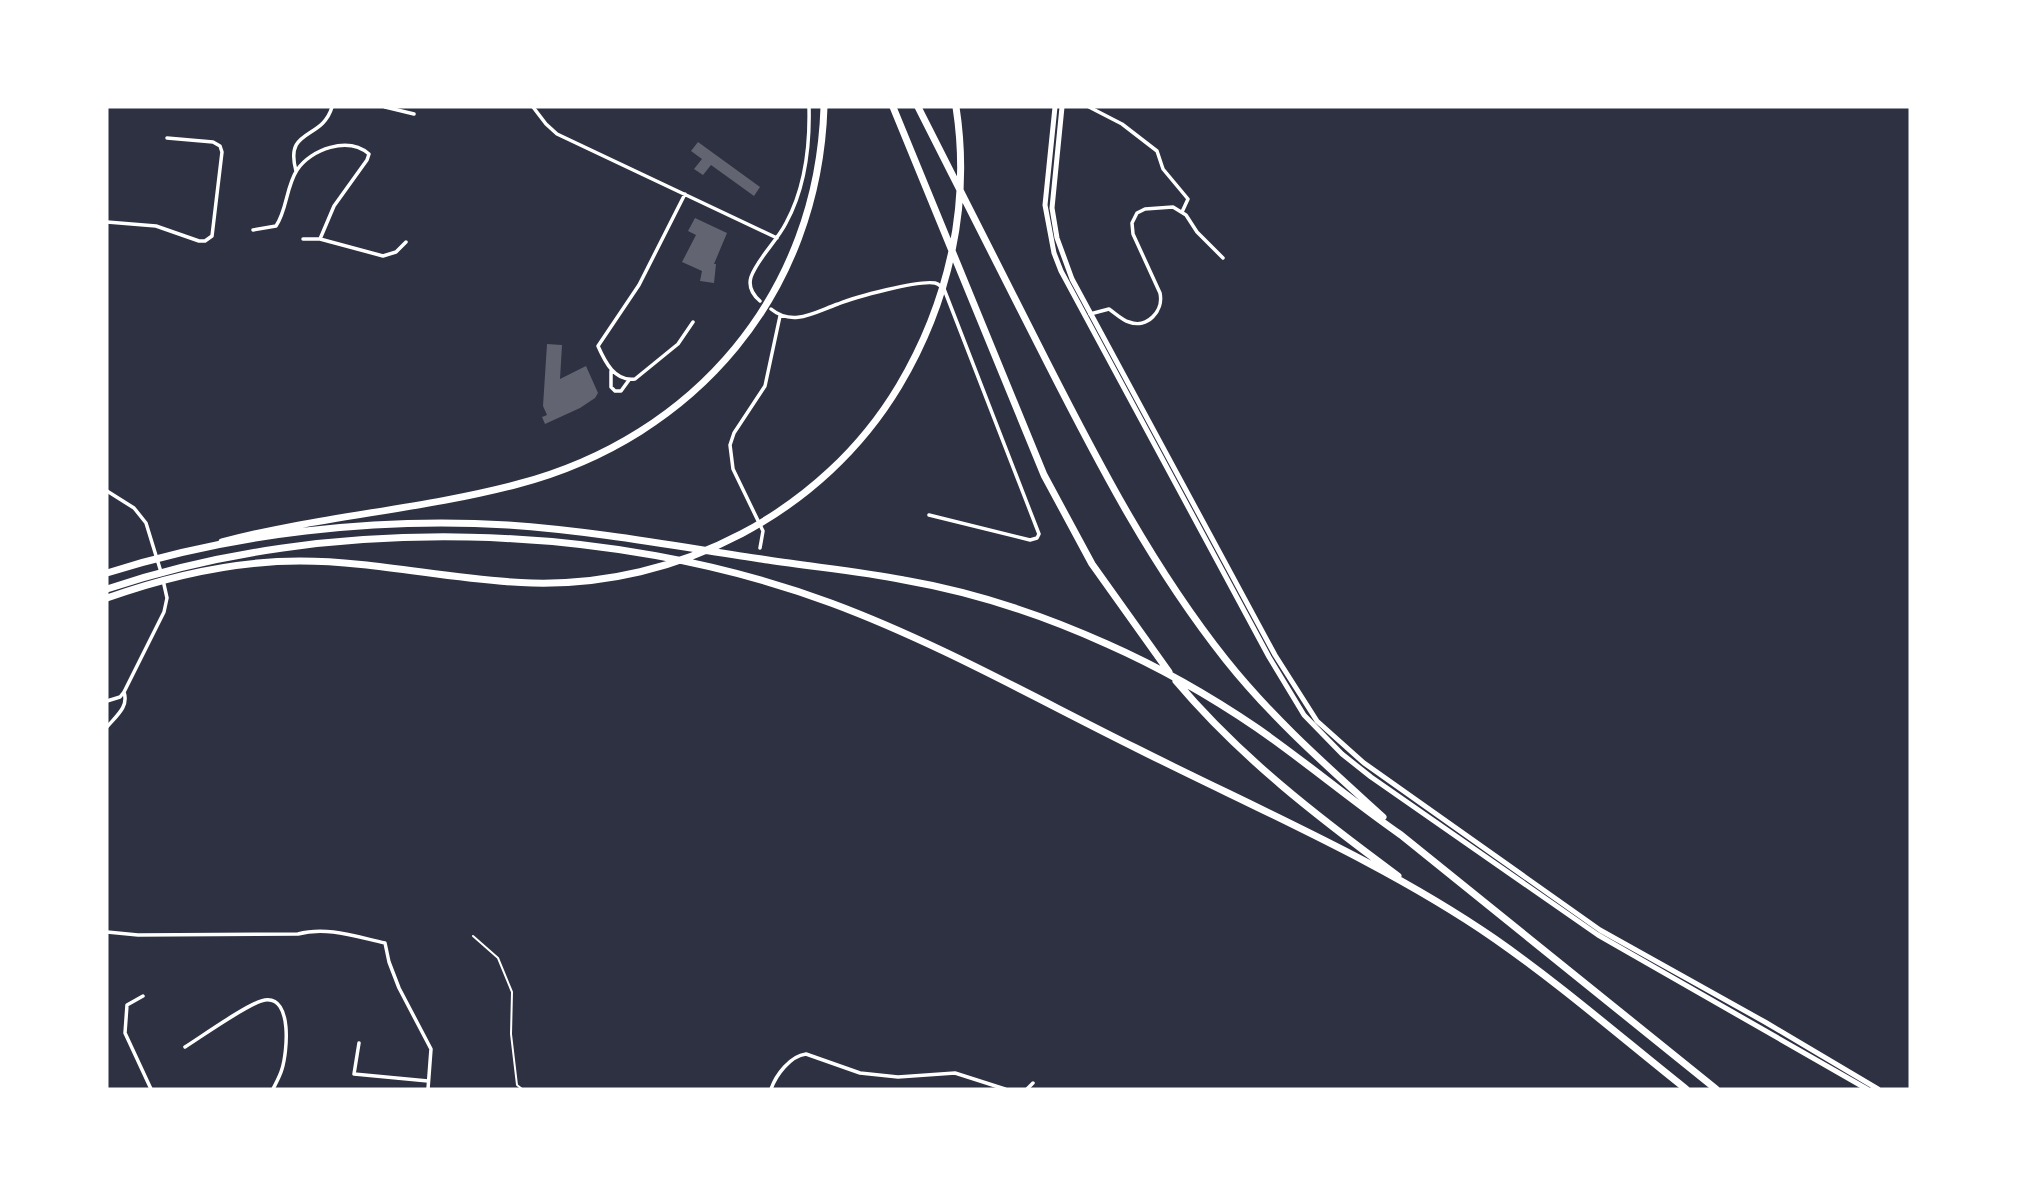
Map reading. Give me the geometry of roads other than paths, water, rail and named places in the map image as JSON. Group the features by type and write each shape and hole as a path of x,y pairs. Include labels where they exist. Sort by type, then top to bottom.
{"highway":[{"path":"107,573 269,531 460,498 527,482 573,466 636,434 671,411 713,373 767,310 808,216 820,164 824,107"},
{"path":"893,107 1041,468 1092,564 1167,671 1237,747 1301,804 1418,891"},
{"path":"918,107 1123,509 1208,637 1267,708 1312,754 1401,835 1716,1089"},
{"path":"107,598 215,568 272,562 340,563 529,583 584,582 638,573 674,563 714,548 777,513 834,466 874,422 901,382 930,324 954,242 960,195 960,147 956,107"},
{"path":"174,555 276,536 349,527 416,523 483,524 634,539 929,585 992,601 1049,620 1151,665 1199,691 1259,729 1401,835"},
{"path":"107,589 147,575 218,558 284,547 380,538 478,538 604,548 715,569 826,601 929,643 1418,891 1495,939 1686,1089"}],"street":[{"path":"296,171 292,155 296,144 321,126 330,116 332,107"},
{"path":"385,107 414,114"},
{"path":"533,107 557,134 777,238"},
{"path":"760,301 752,291 750,279 787,221 801,185 808,144 809,107"},
{"path":"1055,107 1046,179 1048,227 1057,262 1275,655 1318,721 1364,763 1600,930 1878,1089"},
{"path":"1062,107 1052,208 1057,238 1072,279 1088,315 1269,657 1304,715 1323,737 1371,777 1598,935 1867,1089"},
{"path":"1089,107 1122,124 1157,151 1163,169 1188,199 1182,212"},
{"path":"107,222 156,226 199,241 205,241 212,236 222,152 220,146 213,142 167,138"},
{"path":"253,230 276,226 296,171 313,156 332,147 345,145 365,150 369,154 367,160 334,206 320,239"},
{"path":"685,194 639,285 599,344 611,371 611,387 615,391 621,391 629,380 641,376 678,344 693,322"},
{"path":"1088,315 1109,309 1130,323 1143,322 1158,313 1162,303 1160,293 1133,234 1132,223 1137,213 1145,209 1173,207 1182,212 1197,232 1223,258"},
{"path":"303,239 320,239 383,256 396,252 405,242"},
{"path":"767,310 780,316 805,317 855,298 917,284 934,283 946,291 1039,534 1037,538 1030,540 929,515"},
{"path":"760,548 762,529 734,473 730,445 734,433 765,386 780,316"},
{"path":"611,371 629,380"},
{"path":"107,491 138,512 146,523 167,603 124,692 120,697 107,701"},
{"path":"107,727 124,706 124,692"},
{"path":"107,932 138,935 298,934 312,930 385,943 399,988 431,1049 428,1089"},
{"path":"143,996 127,1005 125,1034 151,1089"},
{"path":"185,1047 256,1003 270,1000 277,1003 284,1014 287,1039 282,1069 273,1089"},
{"path":"359,1042 354,1074 428,1081"},
{"path":"771,1089 775,1079 792,1059 806,1054 839,1068 860,1073 898,1077 955,1073 1005,1089"},
{"path":"1027,1089 1034,1083"}]}
